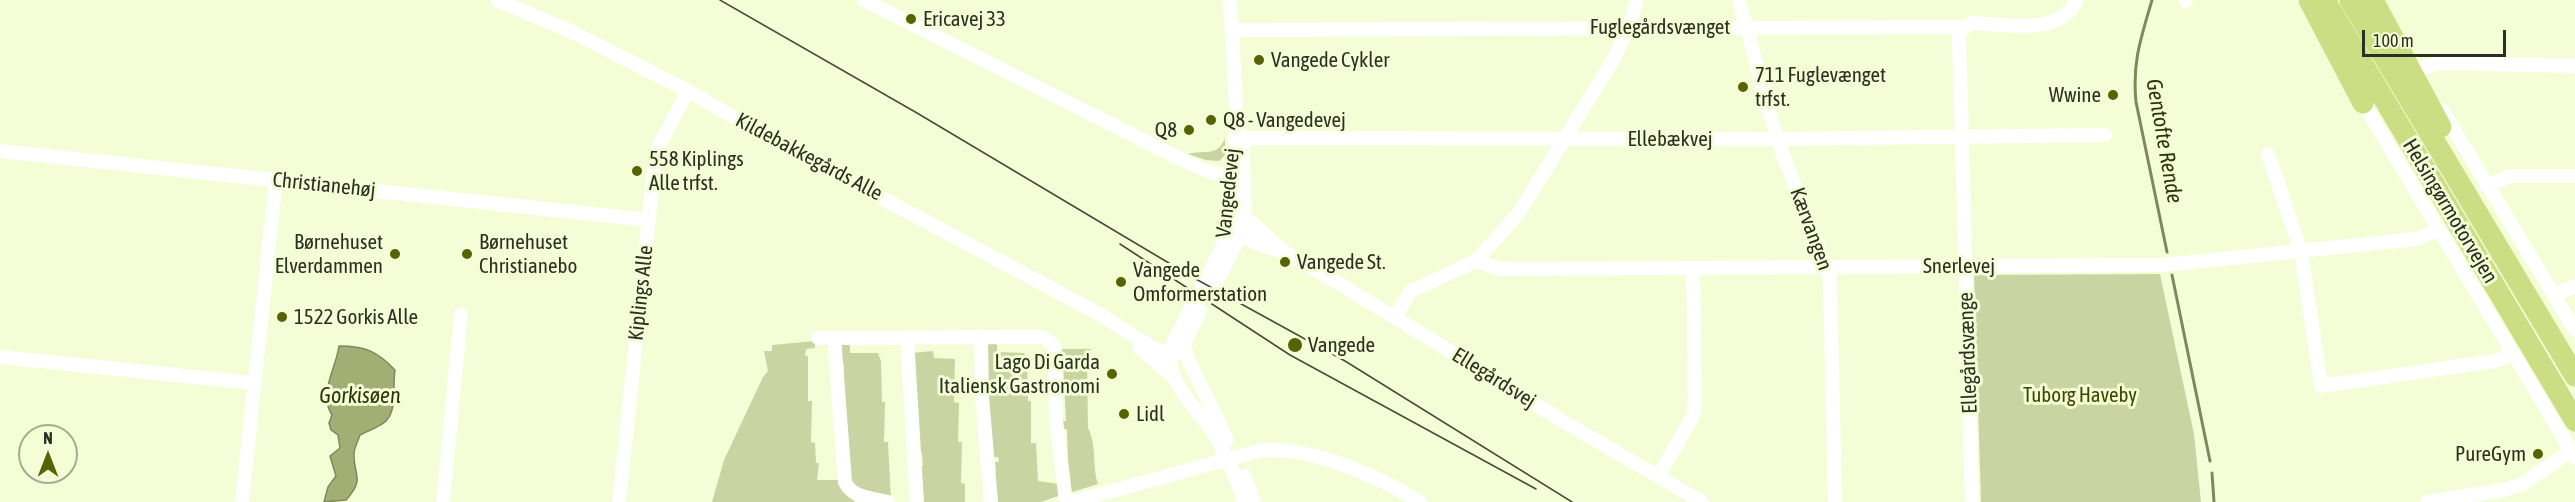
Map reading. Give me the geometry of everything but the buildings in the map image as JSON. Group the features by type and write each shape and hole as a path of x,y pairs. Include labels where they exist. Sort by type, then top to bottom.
{"highway":[{"path":"2309,0 2363,103"},
{"name":"Helsingørmotorvejen","path":"2325,0 2575,421"},
{"name":"Helsingørmotorvejen","path":"2350,0 2575,376"},
{"path":"2373,0 2503,242 2505,261"}],"street":[{"name":"Kildebakkegårds Alle","path":"497,0 572,32 688,91 777,142 924,218 1116,323 1165,357"},
{"path":"864,0 1196,166 1234,174 1241,232 1253,243 1244,246 1215,278"},
{"name":"Vangedevej","path":"1215,278 1224,243 1237,138 1230,0"},
{"path":"1394,318 1411,291 1476,261 1518,214 1612,62 1629,27 1637,0"},
{"name":"Kærvangen","path":"1739,0 1777,139 1830,277 1835,502"},
{"name":"Fuglegårdsvænget","path":"1231,30 1965,27 1971,23 2046,25 2060,21 2068,14 2077,0"},
{"path":"2297,0 2363,103 2574,452 2521,485 2427,502"},
{"path":"2373,0 2418,70 2575,330"},
{"name":"Ellegårdsvænge","path":"1965,27 1961,30 1959,37 1972,502"},
{"path":"2418,70 2439,63 2575,66"},
{"name":"Kiplings Alle","path":"619,502 658,144 688,91"},
{"name":"Ellebækvej","path":"1237,138 1564,140 2106,135"},
{"name":"Christianehøj","path":"0,151 649,220"},
{"path":"2268,154 2301,251 2321,386 2495,362 2514,354"},
{"name":"Vangedevej","path":"1165,357 1241,232 1245,217 1234,174"},
{"path":"2487,186 2510,176 2575,176"},
{"path":"242,502 276,180"},
{"name":"Ellegårdsvej","path":"1245,217 1286,253 1702,502"},
{"name":"Snerlevej","path":"1476,261 1502,269 2163,265 2417,239 2439,230"},
{"path":"1224,243 1241,232 1260,236 1286,253"},
{"name":"Ellegårdsvej","path":"1253,243 1286,253"},
{"path":"1658,477 1693,416 1695,405 1694,268"},
{"path":"2554,295 2575,286"},
{"name":"Vangedevej","path":"1165,357 1184,346 1196,304"},
{"path":"443,502 461,314"},
{"path":"834,337 844,482 848,490 858,495 888,502"},
{"path":"981,337 982,397 991,502"},
{"path":"818,338 1044,337 1054,347 1056,420 1066,502"},
{"path":"908,338 917,502"},
{"path":"1184,346 1185,353 1254,502"},
{"path":"0,357 254,382"},
{"path":"1165,357 1218,422"},
{"path":"1165,357 1212,431 1233,459 1244,502"},
{"path":"1072,502 1262,450 1279,449 1356,469 1420,502"}],"green space":[{"path":"1225,138 1225,155 1219,161 1206,160 1188,154 1215,151"},
{"name":"Tuborg Haveby","path":"2160,274 2194,434 2201,502 1981,502 1974,275"},
{"path":"815,341 815,348 806,349 805,356 808,356 808,401 812,401 811,442 815,443 816,463 819,463 817,480 840,480 841,487 855,502 712,502 724,460 763,377 768,371 764,351 772,351 772,345"},
{"path":"997,341 997,352 1024,353 1027,361 1028,401 1031,401 1031,443 1036,443 1038,481 1059,484 1061,495 1041,502 995,502 992,472 996,471 995,462 999,462 998,457 991,457 986,343"},
{"path":"841,342 850,342 850,353 878,353 881,361 882,402 885,402 884,442 888,442 891,499 850,486 843,390 844,364 840,364 839,348 842,347"},
{"path":"1058,349 1091,349 1091,356 1087,357 1088,428 1093,441 1098,484 1069,493 1067,429 1061,429 1060,421 1066,421 1063,362 1058,361"},
{"path":"933,351 934,358 955,359 954,402 959,403 958,442 962,442 961,483 965,484 965,502 922,502 919,467 923,466 922,453 917,453 912,353"}],"water":[{"name":"Gorkisøen","path":"339,346 370,351 395,370 393,403 390,416 386,421 360,435 354,452 357,481 352,493 346,500 324,502 328,487 336,476 330,456 340,448 338,435 331,430 329,423 332,415 327,398 329,381"}],"waterway":[{"name":"Gentofte Rende","path":"2152,0 2138,50 2135,88 2167,252"},
{"name":"Gentofte Rende","path":"2172,275 2210,461"},
{"name":"Gentofte Rende","path":"2212,473 2214,502"}],"tram line":[{"path":"720,0 917,113 1194,278 1345,361 1572,502"},
{"path":"1120,244 1290,355 1536,489"}],"place":[{"name":"Ericavej 33","path":"911,19"},
{"name":"Vangede Cykler","path":"1259,60"},
{"name":"711 Fuglevænget trfst.","path":"1743,87"},
{"name":"Wwine","path":"2113,95"},
{"name":"Q8 - Vangedevej","path":"1211,120"},
{"name":"Q8","path":"1189,130"},
{"name":"558 Kiplings Alle trfst.","path":"637,171"},
{"name":"Børnehuset Elverdammen","path":"395,254"},
{"name":"Børnehuset Christianebo","path":"467,254"},
{"name":"Vangede St.","path":"1285,262"},
{"name":"Vangede Omformerstation","path":"1121,282"},
{"name":"1522 Gorkis Alle","path":"282,317"},
{"name":"Vangede","path":"1295,345"},
{"name":"Lago Di Garda Italiensk Gastronomi","path":"1112,374"},
{"name":"Lidl","path":"1124,414"},
{"name":"PureGym","path":"2538,454"}]}
